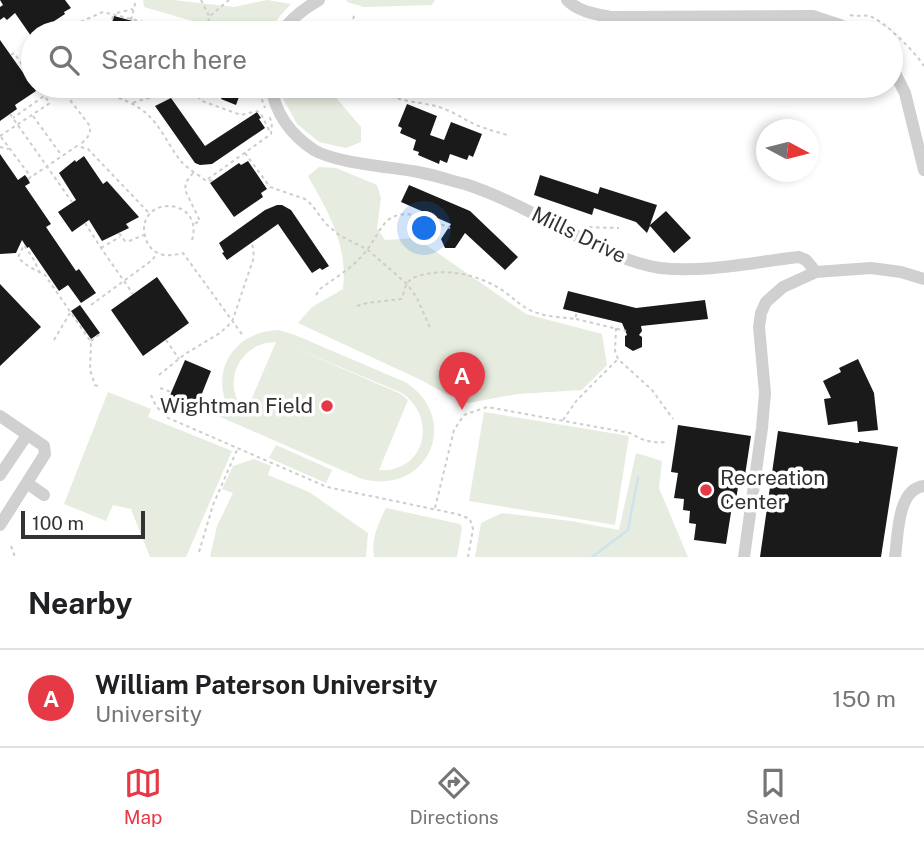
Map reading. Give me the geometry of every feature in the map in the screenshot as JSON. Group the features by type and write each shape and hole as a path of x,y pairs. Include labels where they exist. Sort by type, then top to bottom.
{"street":[{"path":"289,21 319,0"},
{"path":"567,0 586,12 611,17 813,16 830,21"},
{"path":"903,89 924,170"},
{"name":"Mills Drive","path":"273,98 278,112 291,131 317,152 335,158 422,173 494,194 611,254 659,267 687,269 712,269 799,257 806,260 816,272 871,268 901,272 924,279"},
{"path":"744,557 765,393 759,327 761,313 766,302 783,287 816,272"},
{"path":"0,525 45,454 44,446 2,421"},
{"path":"0,475 27,435"},
{"path":"27,483 44,495"},
{"path":"895,557 903,504 908,494 918,486 924,486"}],"path":[{"path":"131,19 136,0"},
{"path":"201,0 210,16"},
{"path":"209,21 210,16 229,0"},
{"path":"114,14 133,9"},
{"path":"81,21 103,12 139,21"},
{"path":"112,21 114,14"},
{"path":"353,21 354,15"},
{"path":"850,15 869,16 880,21"},
{"path":"903,43 924,66"},
{"path":"10,55 14,53 21,63"},
{"path":"12,118 41,98"},
{"path":"46,98 50,103 0,136 29,178 89,137 90,126 69,98"},
{"path":"118,98 148,114 183,163 206,181 214,180"},
{"path":"132,104 145,98"},
{"path":"199,98 241,115 257,111 271,134"},
{"path":"206,181 271,134 272,123 262,98"},
{"path":"395,98 438,106 489,130 507,135"},
{"path":"10,114 72,202"},
{"path":"32,115 62,156"},
{"path":"79,146 88,149 150,214"},
{"path":"0,147 10,149"},
{"path":"245,153 270,187 305,199 339,235 368,250 407,284 431,331"},
{"path":"194,172 186,183 185,190 200,221 194,224"},
{"path":"192,240 194,224 188,213 174,206 158,208 150,214 144,225 144,234 151,248 157,253 183,253 244,337"},
{"path":"316,295 320,289 358,262 388,220 409,214 450,228"},
{"path":"85,223 133,294"},
{"path":"582,227 619,228"},
{"path":"101,248 120,235 129,242 144,234"},
{"path":"159,375 232,322 254,257 252,242"},
{"path":"40,273 24,245 18,257 26,265 40,273 46,275 90,341 90,370 95,386 100,387"},
{"path":"91,305 151,261 157,253"},
{"path":"357,306 401,299 411,280 424,274 447,271 462,273 493,285 535,312 626,331"},
{"path":"575,319 577,312"},
{"path":"54,340 71,313"},
{"path":"617,328 615,351 618,359 652,390 673,419"},
{"path":"90,341 101,333"},
{"path":"166,340 179,359"},
{"path":"563,420 577,400 618,359"},
{"path":"160,388 171,392"},
{"path":"151,395 166,417 327,487 470,519 472,529 468,557"},
{"path":"198,403 207,406"},
{"path":"434,509 454,429 464,415 487,407 630,433 643,441 667,442"},
{"path":"199,552 213,505 238,449"},
{"path":"11,546 15,557"}],"shaded area":[{"path":"143,0 173,0 234,7 267,0 291,4 277,21 192,21 144,7"},
{"path":"347,0 435,0 432,5 364,7"},
{"path":"283,98 336,98 361,127 361,142 346,148 319,142 297,124"},
{"path":"319,167 336,168 377,185 381,198 377,228 385,240 416,238 526,314 602,334 607,365 582,390 517,394 468,403 298,323 312,307 343,289 340,244 330,217 308,176"},
{"name":"Wightman Field","path":"279,330 295,335 405,382 422,397 432,415 434,433 430,450 420,465 405,476 385,481 362,479 207,411 211,401 228,408 222,379 225,366 239,345 264,332","holes":["276,342 246,412 245,412 234,389 237,366 252,349","288,345 402,393 413,404 420,416 423,430 416,454 407,463 394,469 379,470 408,400 401,394"]},
{"path":"108,392 151,409 148,417 232,451 186,557 150,557 131,509 113,505 106,521 64,504"},
{"path":"484,412 629,436 615,525 469,501"},
{"path":"276,445 332,470 326,483 269,458"},
{"path":"636,453 662,461 659,488 688,557 475,557 481,523 502,513 619,530"},
{"path":"254,459 271,466 268,475 309,492 368,533 366,557 210,557 217,526 233,493 222,489 233,466"},
{"path":"386,508 460,524 462,528 457,557 374,557 374,538"}],"building":[{"path":"0,0 65,0 71,8 54,21 21,22 15,13 7,20 4,17 0,20 0,7 3,5"},
{"path":"114,16 133,21 112,21"},
{"path":"0,40 21,70 21,98 26,98 15,105 17,109 0,121"},
{"path":"171,98 205,146 257,112 265,128 212,164 200,165 195,163 155,106"},
{"path":"221,98 239,98 236,105"},
{"path":"407,104 437,116 430,135 444,140 451,122 482,134 473,157 469,155 467,160 450,154 447,163 440,160 439,164 418,155 419,152 413,150 416,140 400,133 402,128 398,126"},
{"path":"0,154 18,180 25,175 28,179 30,183 25,186 51,224 46,227 76,271 79,269 96,293 81,303 68,285 59,291 22,240 16,253 0,254"},
{"path":"84,156 103,184 107,181 139,217 126,224 129,228 102,241 89,220 72,232 58,212 76,200 59,173"},
{"path":"248,161 267,189 261,193 263,197 234,217 210,183 239,163 241,165"},
{"path":"540,175 598,194 600,187 657,205 650,225 666,211 691,238 674,253 650,226 647,233 636,222 594,208 592,215 534,195"},
{"path":"409,185 470,211 518,257 505,270 465,233 455,248 445,248 441,239 451,224 401,202"},
{"path":"277,205 291,210 329,266 312,273 278,224 227,260 219,243 265,210"},
{"path":"157,277 189,323 143,356 111,310"},
{"path":"0,284 41,327 0,366"},
{"path":"568,291 636,308 705,300 708,319 641,326 639,335 642,337 642,347 633,351 625,346 627,335 622,323 563,309"},
{"path":"80,305 100,333 91,339 71,311"},
{"path":"858,359 874,393 878,430 858,432 857,421 828,425 824,399 831,398 823,381 841,372 839,368"},
{"path":"185,360 211,371 195,411 178,413 168,400"},
{"name":"Recreation Center","path":"678,425 751,436 744,482 739,481 726,544 694,540 696,524 689,523 690,511 683,510 684,499 674,498 678,473 671,472"},
{"path":"778,431 898,447 881,557 760,557"}],"waterway":[{"path":"592,557 628,530 638,477"}],"place":[{"name":"Wightman Field","path":"327,406"},
{"name":"William Paterson University","path":"462,410"},
{"name":"Recreation Center","path":"706,490"}]}
